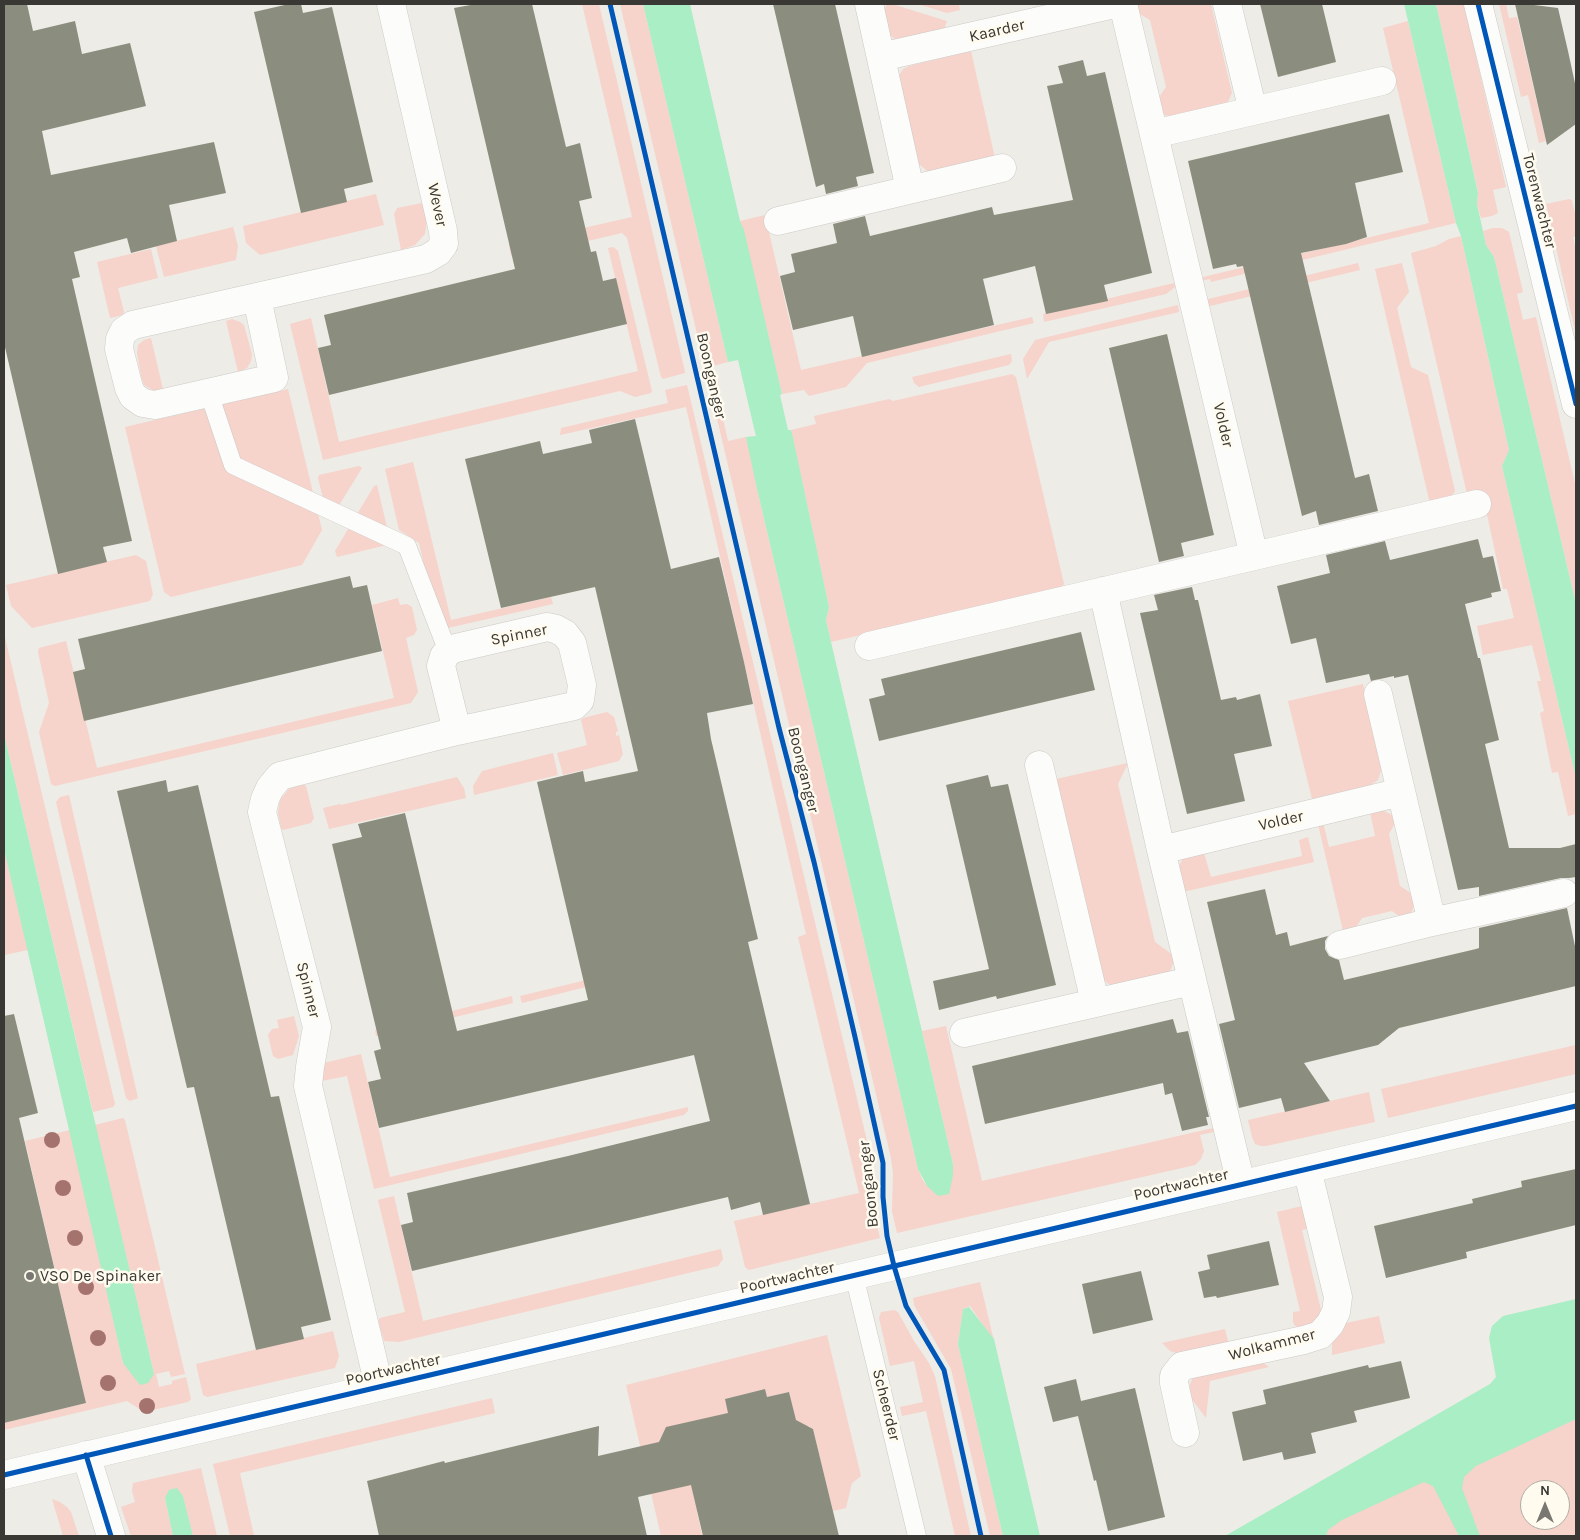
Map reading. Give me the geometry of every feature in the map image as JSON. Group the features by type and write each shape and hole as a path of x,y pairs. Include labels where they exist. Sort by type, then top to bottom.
{"street":[{"name":"Wever","path":"257,298 274,378 155,405 143,403 133,396 129,388 119,349 120,339 124,331 134,325 426,259 438,252 444,244 443,231 391,4"},
{"path":"869,4 910,189"},
{"name":"Kaarder","path":"881,57 1114,4"},
{"path":"1124,4 1154,134 1382,81"},
{"path":"1227,4 1253,111"},
{"name":"Torenwachter","path":"1478,4 1576,404"},
{"name":"Volder","path":"1154,134 1254,556"},
{"path":"778,221 1002,168"},
{"path":"869,646 1477,504"},
{"path":"1103,591 1160,850 1241,1184"},
{"name":"Spinner","path":"379,1386 308,1086 317,1027 262,812 264,799 280,776 457,731 574,706 580,700 582,685 572,643 565,634 556,629 547,627 448,652"},
{"path":"448,652 444,656 441,666 457,731"},
{"path":"1378,694 1432,922"},
{"path":"1039,764 1095,1002"},
{"name":"Volder","path":"1160,850 1401,792"},
{"path":"1340,945 1564,892"},
{"path":"964,1033 1191,981"},
{"name":"Poortwachter","path":"4,1475 1576,1106"},
{"name":"Wolkammer","path":"1185,1433 1174,1382 1174,1376 1182,1366 1320,1335 1330,1324 1336,1312 1338,1297 1307,1169"},
{"path":"86,1456 112,1536"}],"lane":[{"path":"209,393 233,465 407,546 448,652"},
{"name":"Scheerder","path":"854,1275 917,1536"}],"shaded area":[{"path":"582,4 599,4 685,372 663,379 627,238 622,233 515,258 511,255 509,245 632,217"},
{"path":"620,4 643,4 728,362 705,368"},
{"path":"643,4 690,4 782,394 780,395 788,430 791,430 792,433 829,607 826,620 953,1164 949,1194 938,1196 927,1186 918,1169 757,489 746,437 756,436 738,360 728,362"},
{"path":"887,4 947,21 944,30 896,40 890,35 884,11"},
{"path":"918,4 959,4 960,10 947,13"},
{"path":"1135,4 1211,4 1232,93 1227,104 1172,117 1165,115 1160,110 1157,100 1166,87 1150,20 1138,13"},
{"path":"1404,4 1436,4 1478,193 1477,204 1486,245 1494,257 1576,604 1576,778 1502,466 1509,450 1461,236 1456,223"},
{"path":"1436,4 1464,4 1506,187 1493,190 1498,213 1492,216 1481,218 1477,204 1478,192"},
{"path":"1499,4 1506,4 1509,18 1517,17 1546,141 1539,143 1528,95 1521,97"},
{"path":"1408,21 1456,223 1211,282 1210,279 1200,281 1199,278 1429,223 1383,28"},
{"path":"971,51 995,158 933,173 927,171 919,164 898,77 903,69 909,66"},
{"path":"376,194 384,225 260,255 246,243 243,226"},
{"path":"1572,200 1576,218 1576,236 1573,237 1576,251 1576,335 1546,204"},
{"path":"424,204 427,219 425,234 415,245 401,250 394,214 397,208"},
{"path":"765,215 801,370 1032,317 1034,323 867,363 846,387 809,396 804,390 782,394 740,221"},
{"path":"233,227 238,246 236,260 164,277 156,246"},
{"path":"1502,228 1509,232 1523,292 1517,294 1523,320 1536,317 1576,488 1576,604 1494,257 1486,245 1483,231"},
{"path":"1461,236 1509,450 1502,466 1576,778 1576,814 1568,816 1558,772 1552,773 1540,713 1544,711 1537,681 1541,681 1532,645 1483,655 1477,626 1514,618 1507,589 1503,589 1482,491 1467,494 1411,253"},
{"path":"613,247 618,251 651,393 635,397 620,391 323,460 290,324 311,318 339,442 638,371 608,248"},
{"path":"151,249 158,278 118,288 124,312 123,315 110,318 97,262"},
{"path":"1358,263 1360,270 1206,307 1204,300"},
{"path":"1402,263 1409,292 1397,308 1411,367 1428,375 1455,491 1450,498 1430,504 1375,269"},
{"path":"1174,283 1175,287 1166,294 1044,322 1043,314"},
{"path":"1178,305 1179,312 1049,342 1027,379 1023,359 1035,340"},
{"path":"232,319 244,325 252,354 247,368 238,372 226,321"},
{"path":"151,338 163,389 160,391 154,391 144,385 137,353 138,345 144,340"},
{"path":"1011,354 1012,361 1009,365 919,387 914,383 912,377"},
{"path":"1012,374 1016,377 1064,584 1062,588 831,642 826,620 829,607 791,430 816,424 814,416 889,399 893,401"},
{"path":"687,385 873,1166 873,1208 880,1238 749,1270 745,1267 734,1221 859,1193 798,937 806,934 686,407 560,435 561,428 668,403 665,390"},
{"path":"288,389 322,530 302,565 171,597 164,592 125,427"},
{"path":"717,392 728,441 746,437 750,450 757,489 918,1169 922,1179 927,1186 953,1164 922,1031 946,1026 982,1181 1213,1128 1214,1132 1200,1135 1204,1151 1201,1159 1195,1165 897,1233 892,1211 893,1173 891,1158 711,393"},
{"path":"413,462 451,620 551,597 553,604 439,630 419,543 399,530 385,469"},
{"path":"359,466 362,468 330,520 318,478 319,475"},
{"path":"377,485 391,544 337,557 335,551 374,486"},
{"path":"136,555 146,561 153,594 150,601 32,628 11,606 6,585"},
{"path":"398,598 400,605 407,604 412,607 417,630 414,635 406,638 418,692 411,703 55,786 51,784 39,732 49,703 38,652 39,648 66,641 97,768 394,698 372,605"},
{"path":"4,633 115,1104 113,1107 93,1112 4,734"},
{"path":"1363,684 1381,763 1378,780 1371,785 1312,799 1288,701"},
{"path":"607,712 614,717 618,731 616,736 619,735 623,754 619,761 563,775 557,753 587,745 581,720"},
{"path":"4,734 154,1374 148,1383 140,1385 123,1363 4,849"},
{"path":"553,753 558,775 474,795 473,786 482,771"},
{"path":"1128,763 1118,784 1155,942 1173,955 1174,961 1170,971 1167,973 1119,985 1111,985 1101,978 1056,779"},
{"path":"457,777 464,788 466,798 329,829 323,808"},
{"path":"302,784 306,786 314,818 311,823 283,830 278,813 280,800 289,789"},
{"path":"69,795 138,1098 130,1101 126,1098 56,802 60,797"},
{"path":"1382,810 1392,815 1395,823 1389,834 1400,886 1411,893 1414,904 1413,909 1411,913 1402,918 1392,911 1362,918 1355,929 1343,931 1318,824 1324,826 1329,847 1375,836 1370,812"},
{"path":"1308,837 1314,862 1183,892 1178,868 1183,858 1204,853 1211,877 1302,856 1299,840"},
{"path":"4,849 28,950 4,955"},
{"path":"657,963 658,969 522,1003 520,996"},
{"path":"512,996 513,1003 376,1036 375,1030"},
{"path":"294,1016 299,1036 293,1055 278,1059 273,1056 268,1035 272,1029 279,1028 277,1020"},
{"path":"1576,1045 1576,1074 1388,1118 1381,1089"},
{"path":"361,1054 390,1177 688,1107 688,1111 684,1115 374,1189 347,1076 322,1081 324,1063"},
{"path":"1369,1092 1375,1122 1266,1146 1255,1144 1252,1137 1248,1120"},
{"path":"123,1118 185,1374 171,1377 169,1371 156,1374 159,1387 172,1384 172,1381 186,1377 191,1399 188,1402 144,1412 127,1401 4,1430 4,1423 86,1403 25,1141 70,1130 123,1363 154,1374 95,1125"},
{"path":"394,1196 423,1321 721,1249 723,1259 718,1266 399,1342 384,1341 378,1321 380,1318 405,1312 378,1200"},
{"path":"1306,1205 1311,1228 1302,1230 1321,1310 1327,1313 1320,1322 1300,1328 1295,1326 1293,1322 1293,1312 1300,1311 1277,1212"},
{"path":"980,1282 994,1341 970,1306 963,1309 958,1344 1003,1536 990,1536 951,1369 914,1305 913,1298"},
{"path":"1576,1299 1576,1419 1476,1466 1464,1477 1462,1488 1480,1536 1459,1536 1433,1486 1424,1482 1342,1520 1328,1530 1326,1536 1225,1536 1490,1384 1496,1377 1489,1338 1492,1326 1503,1316"},
{"path":"969,1307 994,1339 1040,1536 1003,1536 958,1344 963,1309"},
{"path":"894,1310 898,1312 935,1376 971,1536 955,1536 926,1411 902,1416 900,1407 923,1402 914,1361 890,1366 879,1318 881,1312"},
{"path":"1379,1316 1385,1343 1332,1355 1332,1337 1341,1324"},
{"path":"1225,1329 1229,1345 1179,1354 1170,1351 1162,1343"},
{"path":"333,1331 339,1356 335,1368 207,1397 203,1395 196,1364"},
{"path":"827,1335 861,1476 852,1483 846,1508 833,1511 813,1429 809,1426 798,1429 789,1392 767,1397 765,1389 726,1399 729,1413 709,1481 727,1505 697,1512 702,1535 661,1536 626,1385"},
{"path":"1259,1360 1269,1367 1210,1381 1206,1418 1191,1398 1189,1387 1193,1377"},
{"path":"1576,1386 1576,1536 1284,1536"},
{"path":"492,1398 495,1413 240,1473 254,1536 230,1536 213,1464"},
{"path":"201,1468 217,1536 193,1536 183,1496 165,1498 173,1536 131,1536 121,1507 135,1502 132,1491 133,1483"},
{"path":"177,1488 183,1496 193,1536 173,1536 165,1498 169,1490"},
{"path":"52,1499 60,1502 71,1512 79,1536 63,1536"}],"building":[{"path":"4,4 27,4 33,31 75,21 82,54 130,43 146,106 42,131 51,175 214,142 226,193 169,205 177,241 131,253 127,238 74,252 80,277 72,279 132,541 103,547 107,562 58,574 4,343"},
{"path":"289,4 301,4 303,13 332,7 373,182 344,189 347,202 301,213 254,12"},
{"path":"476,4 532,4 566,147 580,143 592,198 579,201 591,252 596,251 603,281 616,278 627,324 329,395 318,348 331,345 324,315 515,269 454,8"},
{"path":"773,4 835,4 874,173 856,177 858,186 826,194 824,184 816,187"},
{"path":"1260,4 1322,4 1336,62 1278,77"},
{"path":"1515,4 1558,8 1568,51 1576,88 1576,124 1547,145"},
{"path":"1083,60 1087,76 1105,72 1152,273 1104,285 1108,301 1046,314 1035,266 983,279 994,325 862,357 853,316 793,330 780,276 795,272 791,254 837,243 833,224 865,216 870,236 992,207 994,215 1073,200 1047,86 1063,83 1058,66"},
{"path":"1389,114 1403,172 1355,183 1367,237 1346,244 1301,253 1355,478 1369,474 1378,511 1319,525 1316,511 1302,516 1243,266 1237,267 1236,264 1213,269 1188,161"},
{"path":"1167,334 1214,535 1181,543 1184,556 1159,562 1109,348"},
{"path":"635,419 671,569 719,557 744,662 753,704 707,713 711,739 758,939 748,942 810,1204 763,1215 760,1202 731,1210 728,1197 412,1271 401,1225 413,1222 407,1193 710,1121 694,1055 379,1128 368,1082 381,1079 374,1051 381,1049 332,844 362,837 358,824 405,813 457,1031 588,1000 537,782 583,771 585,782 638,771 595,587 501,608 465,459 540,441 543,454 592,443 589,430"},
{"path":"1478,539 1483,558 1493,556 1501,591 1491,593 1492,597 1465,604 1499,740 1485,744 1509,848 1560,848 1576,844 1576,877 1561,878 1479,896 1479,887 1458,890 1408,675 1371,681 1369,674 1326,683 1316,638 1291,644 1277,586 1330,573 1326,555 1385,541 1390,560"},
{"path":"350,576 353,588 367,585 382,651 84,721 73,672 85,669 78,639"},
{"path":"1192,587 1195,600 1198,600 1221,700 1236,697 1237,700 1260,694 1272,746 1234,754 1245,801 1187,814 1140,613 1158,610 1154,595"},
{"path":"1081,632 1095,690 879,741 869,699 885,695 881,679"},
{"path":"988,775 991,787 1008,784 1056,985 997,999 996,996 939,1010 933,981 989,969 946,785"},
{"path":"166,780 168,792 198,785 271,1097 279,1096 331,1320 301,1327 304,1339 256,1350 194,1087 187,1088 117,791"},
{"path":"1265,889 1276,935 1287,932 1290,946 1328,936 1325,941 1325,949 1329,956 1339,960 1344,980 1476,949 1479,948 1479,928 1567,908 1576,951 1576,986 1399,1028 1378,1045 1304,1063 1330,1101 1285,1112 1281,1098 1239,1108 1219,1024 1235,1020 1207,902"},
{"name":"VSO De Spinaker","path":"14,1014 38,1113 19,1118 86,1403 4,1423 4,1016"},
{"path":"1173,1019 1177,1033 1188,1031 1209,1117 1206,1117 1208,1125 1182,1131 1172,1093 1165,1095 1163,1083 985,1124 972,1066"},
{"path":"1576,1169 1576,1225 1466,1252 1467,1258 1386,1278 1374,1226 1473,1203 1472,1199 1522,1187 1521,1181"},
{"path":"1269,1241 1279,1285 1217,1298 1216,1296 1204,1298 1198,1272 1210,1269 1207,1255"},
{"path":"1141,1271 1153,1320 1093,1334 1082,1284"},
{"path":"1401,1361 1410,1398 1354,1411 1357,1422 1311,1433 1316,1453 1284,1460 1282,1452 1243,1461 1232,1412 1266,1404 1263,1390 1368,1365 1369,1368"},
{"path":"1076,1379 1081,1401 1135,1388 1165,1517 1108,1531 1078,1416 1053,1422 1044,1387"},
{"path":"765,1389 767,1397 789,1392 796,1420 813,1429 839,1536 703,1536 691,1485 638,1497 647,1536 379,1536 367,1481 444,1461 445,1463 599,1426 598,1456 659,1442 666,1427 728,1413 725,1399"}],"cycle path":[{"name":"Boonganger","path":"610,4 779,728 814,862 855,1037 883,1163 883,1197 887,1236 894,1266 906,1306 944,1370 981,1536"},
{"path":"1478,4 1576,404"},
{"path":"4,1475 1576,1106"},
{"path":"86,1455 111,1536"}],"place":[{"name":"VSO De Spinaker","path":"30,1276"}]}
